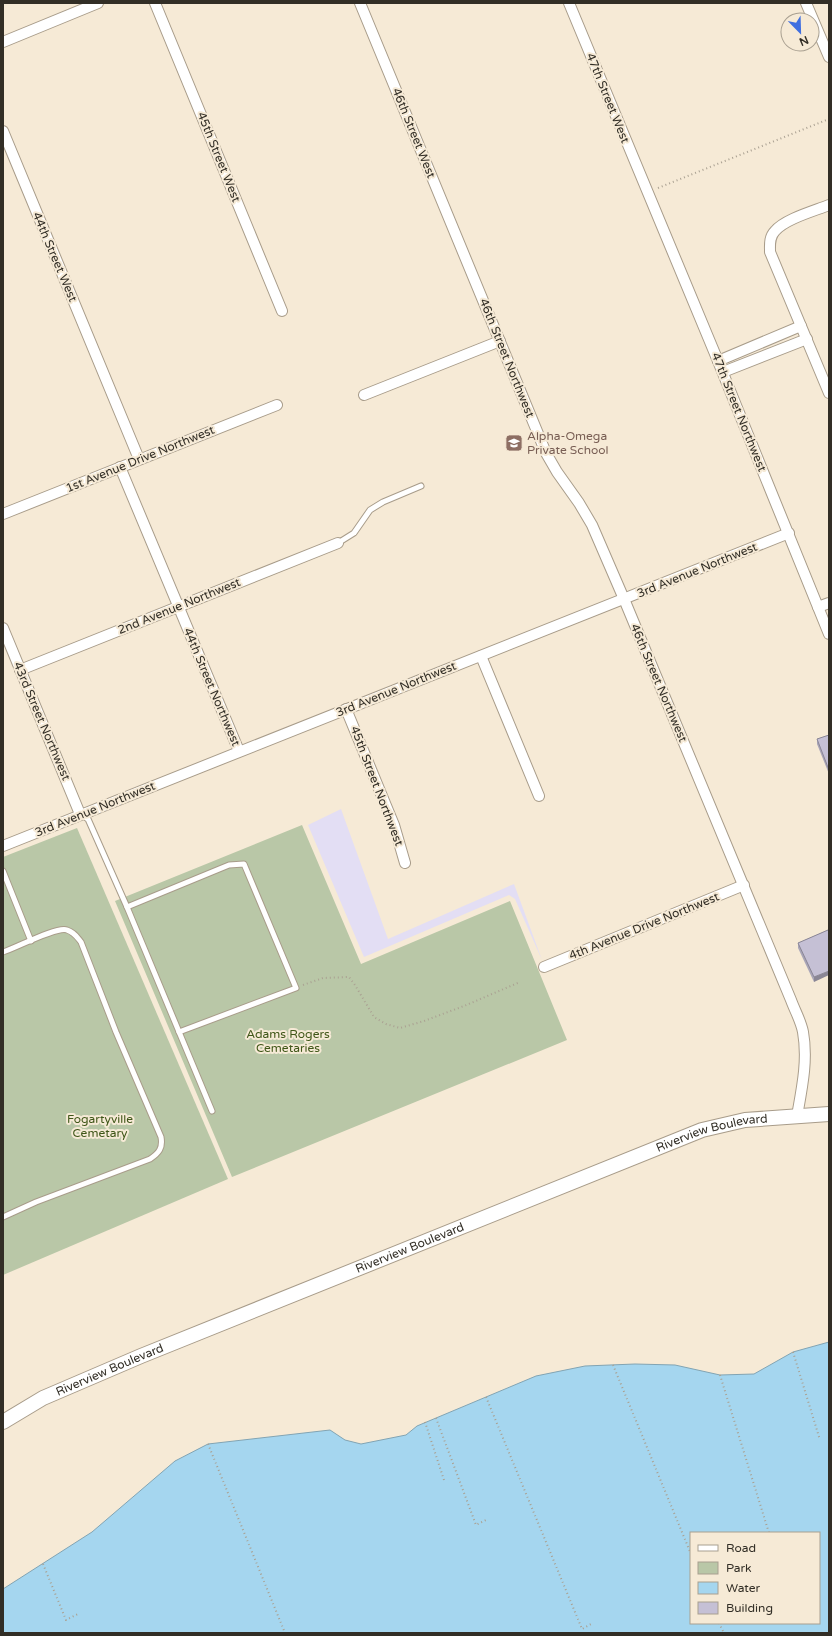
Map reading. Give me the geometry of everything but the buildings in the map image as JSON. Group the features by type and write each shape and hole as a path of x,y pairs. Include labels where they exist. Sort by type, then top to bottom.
{"street":[{"path":"3,42 98,3"},
{"name":"45th Street West","path":"155,3 282,311"},
{"name":"46th Street West","path":"360,3 468,263"},
{"name":"47th Street West","path":"569,3 647,192"},
{"path":"806,3 829,57"},
{"name":"44th Street West","path":"3,131 139,459"},
{"name":"47th Street Northwest","path":"647,192 723,372 829,634"},
{"path":"829,205 783,224 774,231 770,241 770,252 829,393"},
{"name":"46th Street Northwest","path":"468,263 546,453 592,525 624,598 744,885 802,1030 805,1048 805,1061 797,1116"},
{"path":"718,362 801,326"},
{"path":"723,372 806,339"},
{"path":"364,395 500,341"},
{"name":"1st Avenue Drive Northwest","path":"3,514 277,405"},
{"name":"44th Street Northwest","path":"120,467 239,751"},
{"name":"3rd Avenue Northwest","path":"3,846 80,814 788,533"},
{"name":"2nd Avenue Northwest","path":"20,670 338,543"},
{"path":"818,607 829,603"},
{"name":"43rd Street Northwest","path":"3,628 6,644 20,670 80,814"},
{"path":"481,656 539,796"},
{"name":"45th Street Northwest","path":"346,708 394,825 405,863"},
{"name":"4th Avenue Drive Northwest","path":"544,967 744,885"},
{"name":"Riverview Boulevard","path":"3,1422 43,1398 140,1356 702,1130 745,1120 829,1114"}],"lane":[{"path":"338,543 354,533 370,510 382,502 421,486"},
{"path":"80,814 88,819 127,907 212,1111"},
{"path":"127,907 229,865 244,864 296,988 179,1032"},
{"path":"3,871 31,941"},
{"path":"3,952 52,932 66,929 75,934 81,942 116,1032 161,1137 162,1144 160,1151 150,1159 36,1202 3,1217"}],"path":[{"path":"647,192 829,119"},
{"path":"296,988 323,978 349,977 374,1016 386,1024 400,1028 438,1016 520,982"},
{"path":"793,1352 820,1440"},
{"path":"613,1365 690,1552"},
{"path":"720,1375 769,1532"},
{"path":"486,1397 582,1629 593,1623"},
{"path":"436,1418 476,1525 486,1520"},
{"path":"425,1422 444,1480"},
{"path":"208,1444 285,1633"},
{"path":"43,1564 66,1620 78,1614"}],"shaded area":[{"path":"341,809 388,939 514,884 542,960 515,899 509,895 364,957 308,825"}],"green space":[{"name":"Adams Rogers Cemetaries","path":"302,825 361,964 510,901 567,1040 232,1177 115,901"},
{"name":"Fogartyville Cemetary","path":"77,828 228,1179 3,1275 3,857"}],"water":[{"path":"829,1342 829,1633 3,1633 3,1589 92,1532 175,1461 208,1444 330,1430 345,1440 361,1444 406,1435 417,1426 536,1376 585,1366 635,1364 675,1365 720,1375 754,1374 793,1352"}],"place":[{"name":"Alpha-Omega Private School","path":"514,443"}]}
